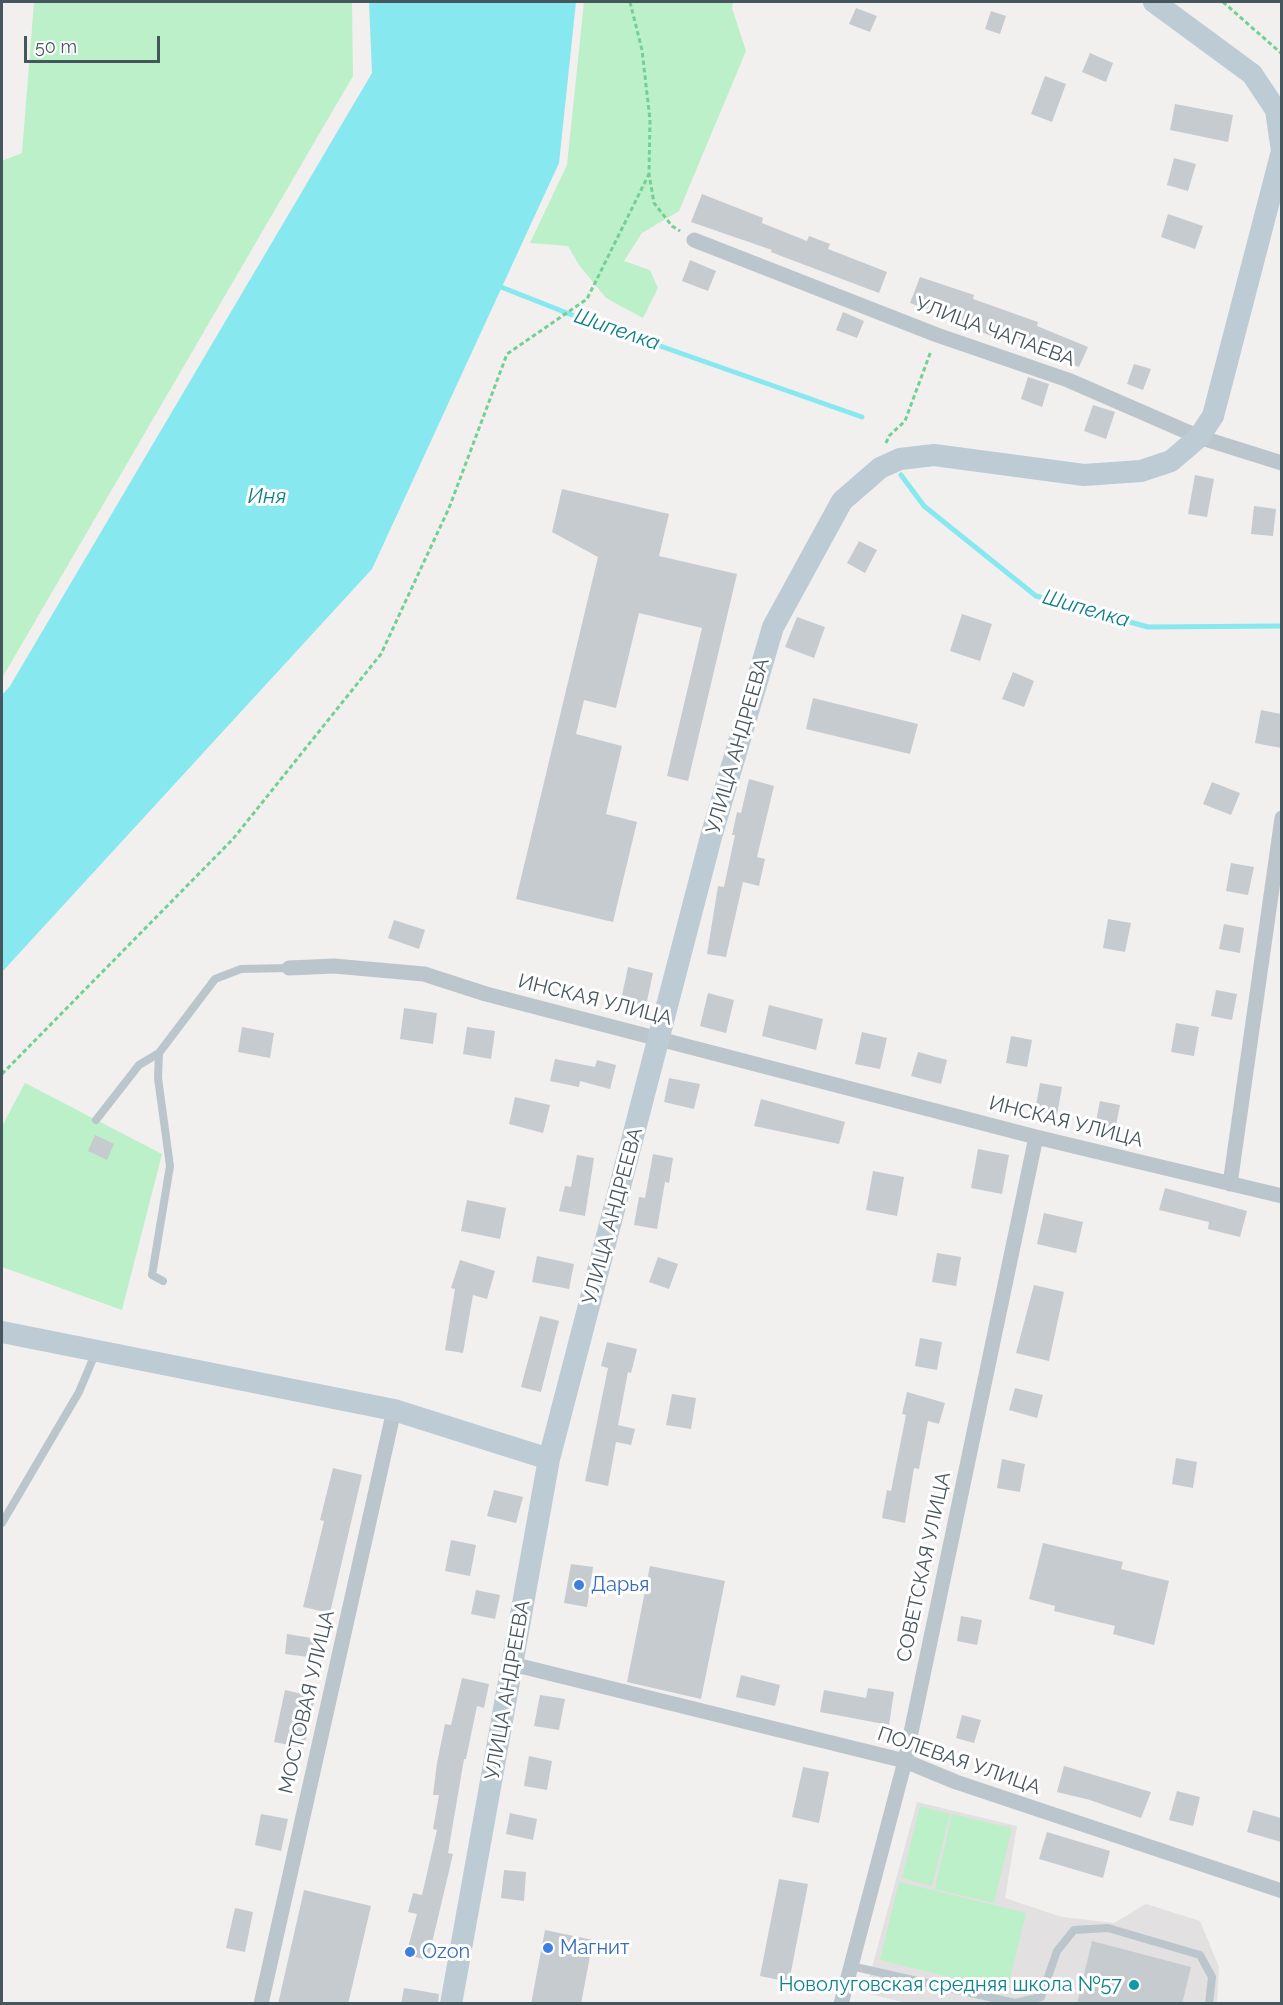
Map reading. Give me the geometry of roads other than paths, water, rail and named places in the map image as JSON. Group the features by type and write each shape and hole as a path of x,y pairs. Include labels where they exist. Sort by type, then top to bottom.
{"street":[{"path":"1154,2 1252,74 1275,110 1281,151 1213,416 1199,437"},
{"name":"УЛИЦА ЧАПАЕВА","path":"694,240 937,335 1068,380 1199,437 1281,463"},
{"name":"УЛИЦА АНДРЕЕВА","path":"451,2004 549,1459 711,837 773,627 842,501 880,468 900,459 934,456 1084,475 1141,471 1171,461 1199,437"},
{"path":"1230,1184 1281,818"},
{"name":"ИНСКАЯ УЛИЦА","path":"289,968 334,966 424,974 486,994 1036,1137 1281,1196"},
{"name":"СОВЕТСКАЯ УЛИЦА","path":"841,2004 905,1761 1036,1137"},
{"path":"2,1332 96,1353 394,1410 549,1459"},
{"name":"МОСТОВАЯ УЛИЦА","path":"261,2004 394,1410"},
{"name":"ПОЛЕВАЯ УЛИЦА","path":"513,1664 905,1761 956,1782 1281,1891"}],"lane":[{"name":"ИНСКАЯ УЛИЦА","path":"96,1120 139,1065 159,1053 215,979 241,969 289,968"},
{"path":"159,1053 158,1078 170,1166 152,1275 163,1281"},
{"path":"2,1523 79,1392 96,1353"},
{"path":"851,1966 1015,2003 1041,1997 1057,1951 1074,1930 1108,1928 1200,1954 1212,1977 1209,2004"}],"water":[{"name":"Иня","path":"369,2 576,2 559,163 372,569 2,972 2,695 10,686 372,73"}],"waterway":[{"name":"Шипелка","path":"496,285 572,315 862,417"},
{"name":"Шипелка","path":"901,475 924,506 1036,596 1148,627 1282,626"}],"place":[{"name":"Дарья","path":"579,1585"},
{"name":"Магнит","path":"548,1948"},
{"name":"Ozon","path":"410,1952"},
{"name":"Новолуговская средняя школа №57","path":"1134,1985"}]}
